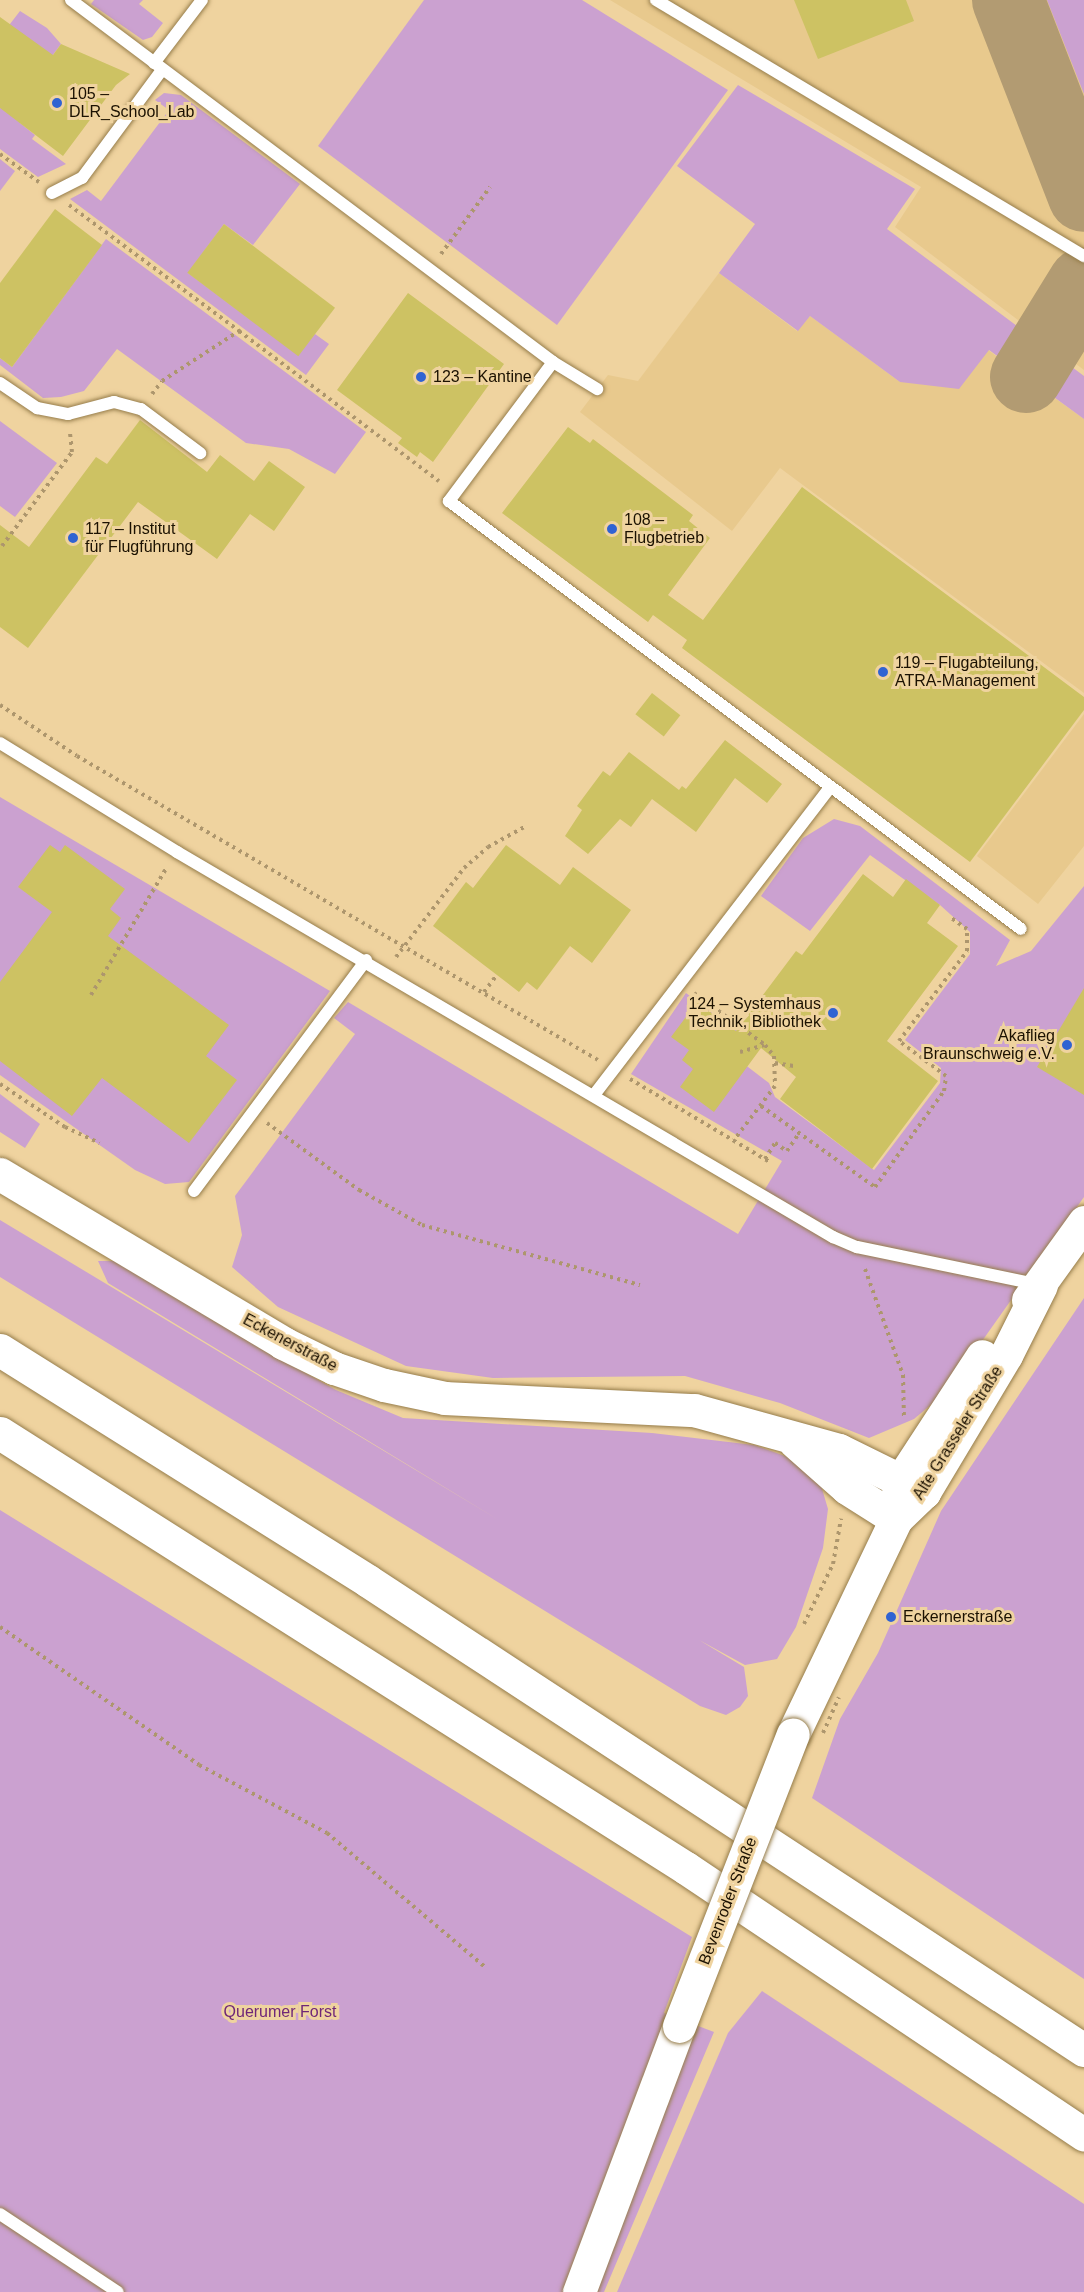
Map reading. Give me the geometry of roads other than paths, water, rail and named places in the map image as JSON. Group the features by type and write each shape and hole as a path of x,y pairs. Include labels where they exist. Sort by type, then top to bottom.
{"main road":[{"name":"Eckenerstraße","path":"0,1174 283,1343 334,1368 384,1385 445,1398 694,1410 748,1422 790,1438 839,1450 913,1486"},
{"name":"Alte Grasseler Straße","path":"896,1519 913,1486 1006,1355 1041,1285 1084,1222"},
{"path":"0,1350 378,1587 1084,2049"},
{"path":"0,1433 686,1868 1084,2134"},
{"name":"Eckenerstraße","path":"790,1438 847,1488 896,1519"},
{"name":"Bevenroder Straße","path":"579,2292 792,1734 896,1519"}],"lane":[{"path":"71,0 554,362 597,389"},
{"path":"52,193 82,178 202,0"},
{"path":"656,0 1084,256"},
{"path":"554,362 449,501 829,789 1021,929"},
{"path":"0,383 37,408 68,414 114,402 141,409 200,453"},
{"path":"0,743 177,852 386,971 750,1191 857,1247 1041,1285"},
{"path":"594,1095 829,789"},
{"path":"194,1191 366,960"},
{"path":"0,2214 118,2292"}],"place":[{"name":"105 – DLR_School_Lab","path":"57,103"},
{"name":"123 – Kantine","path":"421,377"},
{"name":"108 – Flugbetrieb","path":"612,529"},
{"name":"117 – Institut für Flugführung","path":"73,538"},
{"name":"119 – Flugabteilung, ATRA-Management","path":"883,672"},
{"name":"124 – Systemhaus Technik, Bibliothek","path":"833,1013"},
{"name":"Akaflieg Braunschweig e.V.","path":"1067,1045"},
{"name":"Eckernerstraße","path":"891,1617"}],"park label":[{"name":"Querumer Forst","path":"280,2012"}]}
